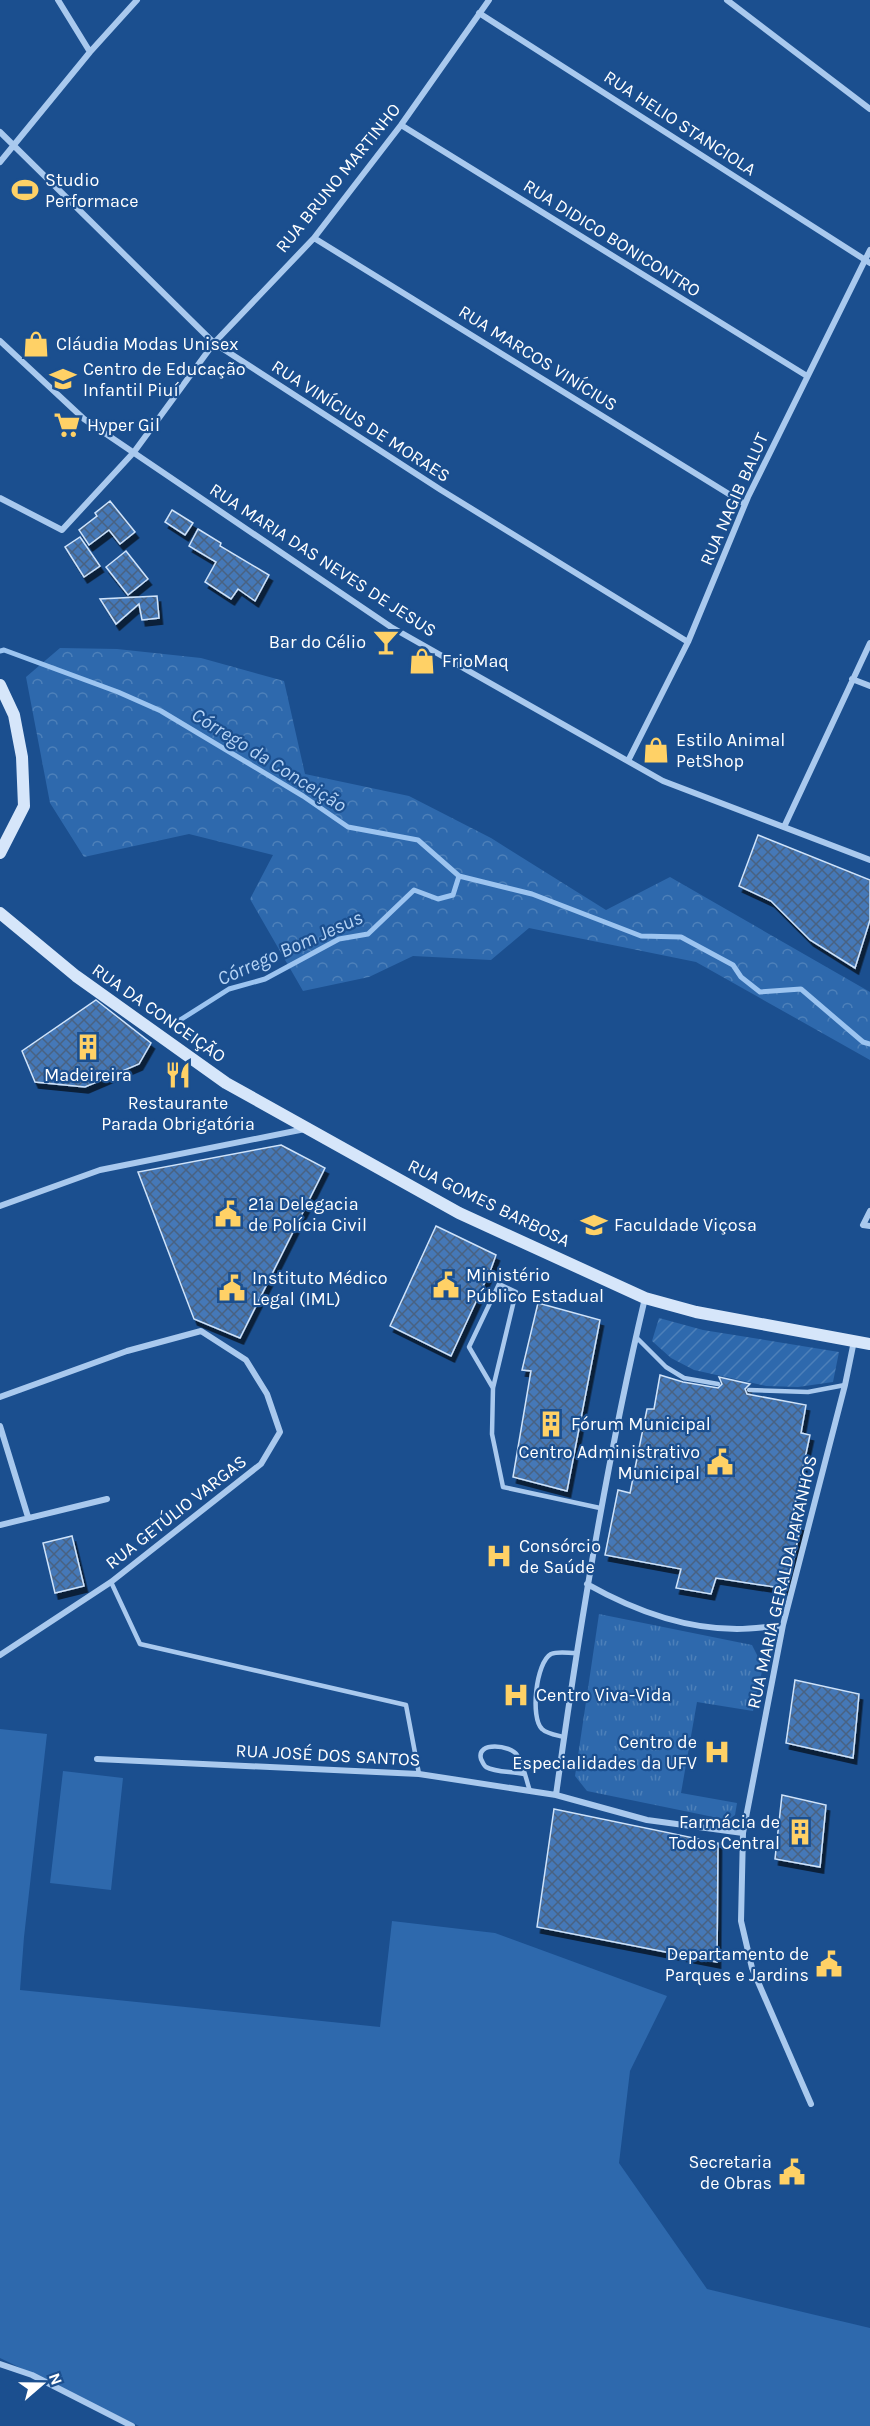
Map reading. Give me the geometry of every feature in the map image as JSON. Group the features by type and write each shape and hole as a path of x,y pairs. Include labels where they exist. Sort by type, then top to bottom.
{"street":[{"path":"58,0 90,52"},
{"path":"0,162 90,52 138,0"},
{"name":"RUA BRUNO MARTINHO","path":"0,498 62,530 134,452 214,343 314,238 401,125 489,0"},
{"path":"727,0 870,109"},
{"name":"RUA HELIO STANCIOLA","path":"479,12 867,261"},
{"name":"RUA DIDICO BONICONTRO","path":"401,125 807,376"},
{"name":"RUA VINÍCIUS DE MORAES","path":"0,132 214,343 441,490 688,642"},
{"name":"RUA MARCOS VINÍCIUS","path":"314,238 745,504"},
{"name":"RUA NAGIB BALUT","path":"628,761 688,642 745,504 807,376 867,261 870,250"},
{"name":"RUA MARIA DAS NEVES DE JESUS","path":"0,341 84,419 392,627 663,781 870,860"},
{"path":"784,827 870,643"},
{"path":"852,679 870,686"},
{"path":"0,685 15,715 22,757 24,806 0,853"},
{"name":"RUA DA CONCEIÇÃO","path":"0,913 76,976 225,1083 308,1128"},
{"path":"0,1206 100,1170 308,1128"},
{"name":"RUA GOMES BARBOSA","path":"308,1128 459,1213 645,1298 696,1312 870,1344"},
{"path":"867,1226 870,1211"},
{"path":"556,1796 575,1653 600,1509 645,1298"},
{"name":"RUA GETÚLIO VARGAS","path":"0,1397 127,1351 201,1331 246,1360 267,1394 280,1432 261,1464 111,1582 0,1655"},
{"name":"RUA MARIA GERALDA PARANHOS","path":"811,2104 752,1968 741,1921 743,1833 783,1625 845,1385 854,1341"},
{"path":"0,1426 28,1517"},
{"path":"0,1525 107,1499"},
{"path":"587,1584 622,1604 678,1622 736,1629 783,1625"},
{"name":"RUA JOSÉ DOS SANTOS","path":"97,1759 419,1773 556,1796 648,1820 743,1833"},
{"path":"0,2364 32,2375 132,2426"}],"lane":[{"path":"493,1388 469,1347 499,1284 516,1292 493,1388 492,1434 503,1487 600,1509"},
{"path":"636,1337 666,1367 684,1378 718,1384"},
{"path":"749,1390 808,1392 845,1385"},
{"path":"111,1582 140,1644 406,1705 419,1773"},
{"path":"564,1737 548,1733 540,1728 534,1716 539,1678 544,1662 551,1654 575,1653"},
{"path":"524,1774 486,1767 482,1762 482,1751 490,1746 511,1749 517,1755 524,1774 530,1791"}],"green space":[{"path":"60,648 117,649 201,658 284,681 305,774 409,796 491,838 606,910 670,877 870,992 870,1060 696,962 529,928 491,960 413,956 369,977 303,991 250,899 273,855 189,834 84,857 50,803 26,677"},
{"path":"659,1318 703,1330 839,1352 833,1382 798,1387 766,1386 694,1370 671,1358 652,1341"},
{"path":"599,1614 752,1645 763,1667 753,1711 697,1702 681,1793 737,1803 735,1815 728,1820 587,1791 575,1776"},
{"path":"0,1729 47,1734 20,1990 380,2027 392,1921 495,1933 667,1996 630,2071 619,2163 707,2289 870,2328 870,2426 139,2426 0,2358"},
{"path":"63,1771 123,1778 111,1890 50,1883"}],"building":[{"path":"110,501 135,532 120,544 109,530 89,545 79,530 97,516 95,513"},
{"path":"172,510 193,523 185,535 165,522"},
{"path":"198,529 221,543 220,546 269,575 255,601 238,589 231,599 205,582 216,562 189,546"},
{"path":"80,537 100,566 84,577 65,547"},
{"path":"126,551 148,579 128,595 106,567"},
{"path":"157,596 159,618 142,620 139,604 116,624 100,599"},
{"path":"758,835 870,880 870,920 855,968 810,940 771,901 739,886"},
{"name":"Madeireira","path":"96,1000 151,1043 139,1064 85,1087 35,1082 22,1051"},
{"name":"21ª Delegacia de Polícia Civil","path":"281,1145 325,1168 240,1338 194,1319 138,1172"},
{"name":"Ministério Público Estadual","path":"436,1226 496,1255 451,1356 390,1326"},
{"name":"Fórum Municipal","path":"538,1303 600,1320 567,1491 513,1477 531,1371 522,1370"},
{"name":"Centro Administrativo Municipal","path":"660,1375 683,1382 718,1388 722,1384 719,1377 750,1384 745,1389 747,1394 806,1405 801,1433 810,1435 791,1523 801,1525 787,1589 716,1578 711,1594 676,1588 681,1569 605,1555 618,1490 630,1493 647,1409 654,1409"},
{"path":"72,1536 84,1586 55,1593 43,1543"},
{"path":"795,1680 859,1694 853,1758 786,1743"},
{"name":"Farmácia de Todos Central","path":"782,1795 826,1805 820,1867 775,1859"},
{"path":"554,1809 718,1843 717,1962 537,1927"}],"waterway":[{"name":"Córrego da Conceição","path":"0,651 4,650 118,692 161,711 303,796 348,827 418,840 459,876 532,894 641,936 681,937 733,965 741,977 760,992 801,989 863,1042 870,1044"},
{"name":"Córrego Bom Jesus","path":"180,1020 229,989 265,979 339,939 368,934 414,890 438,899 453,895 459,876"}],"place":[{"name":"Studio Performace","path":"25,190"},
{"name":"Cláudia Modas Unisex","path":"36,344"},
{"name":"Centro de Educação Infantil Piuí","path":"63,379"},
{"name":"Hyper Gil","path":"67,425"},
{"name":"Bar do Célio","path":"386,642"},
{"name":"FrioMaq","path":"422,661"},
{"name":"Estilo Animal PetShop","path":"656,750"},
{"name":"Madeireira","path":"88,1047"},
{"name":"Restaurante Parada Obrigatória","path":"178,1075"},
{"name":"21ª Delegacia de Polícia Civil","path":"228,1214"},
{"name":"Faculdade Viçosa","path":"594,1225"},
{"name":"Ministério Público Estadual","path":"446,1285"},
{"name":"Instituto Médico Legal (IML)","path":"232,1288"},
{"name":"Fórum Municipal","path":"551,1424"},
{"name":"Centro Administrativo Municipal","path":"720,1462"},
{"name":"Consórcio de Saúde","path":"499,1556"},
{"name":"Centro Viva-Vida","path":"516,1695"},
{"name":"Centro de Especialidades da UFV","path":"717,1752"},
{"name":"Farmácia de Todos Central","path":"800,1832"},
{"name":"Departamento de Parques e Jardins","path":"829,1964"},
{"name":"Secretaria de Obras","path":"792,2172"}]}
